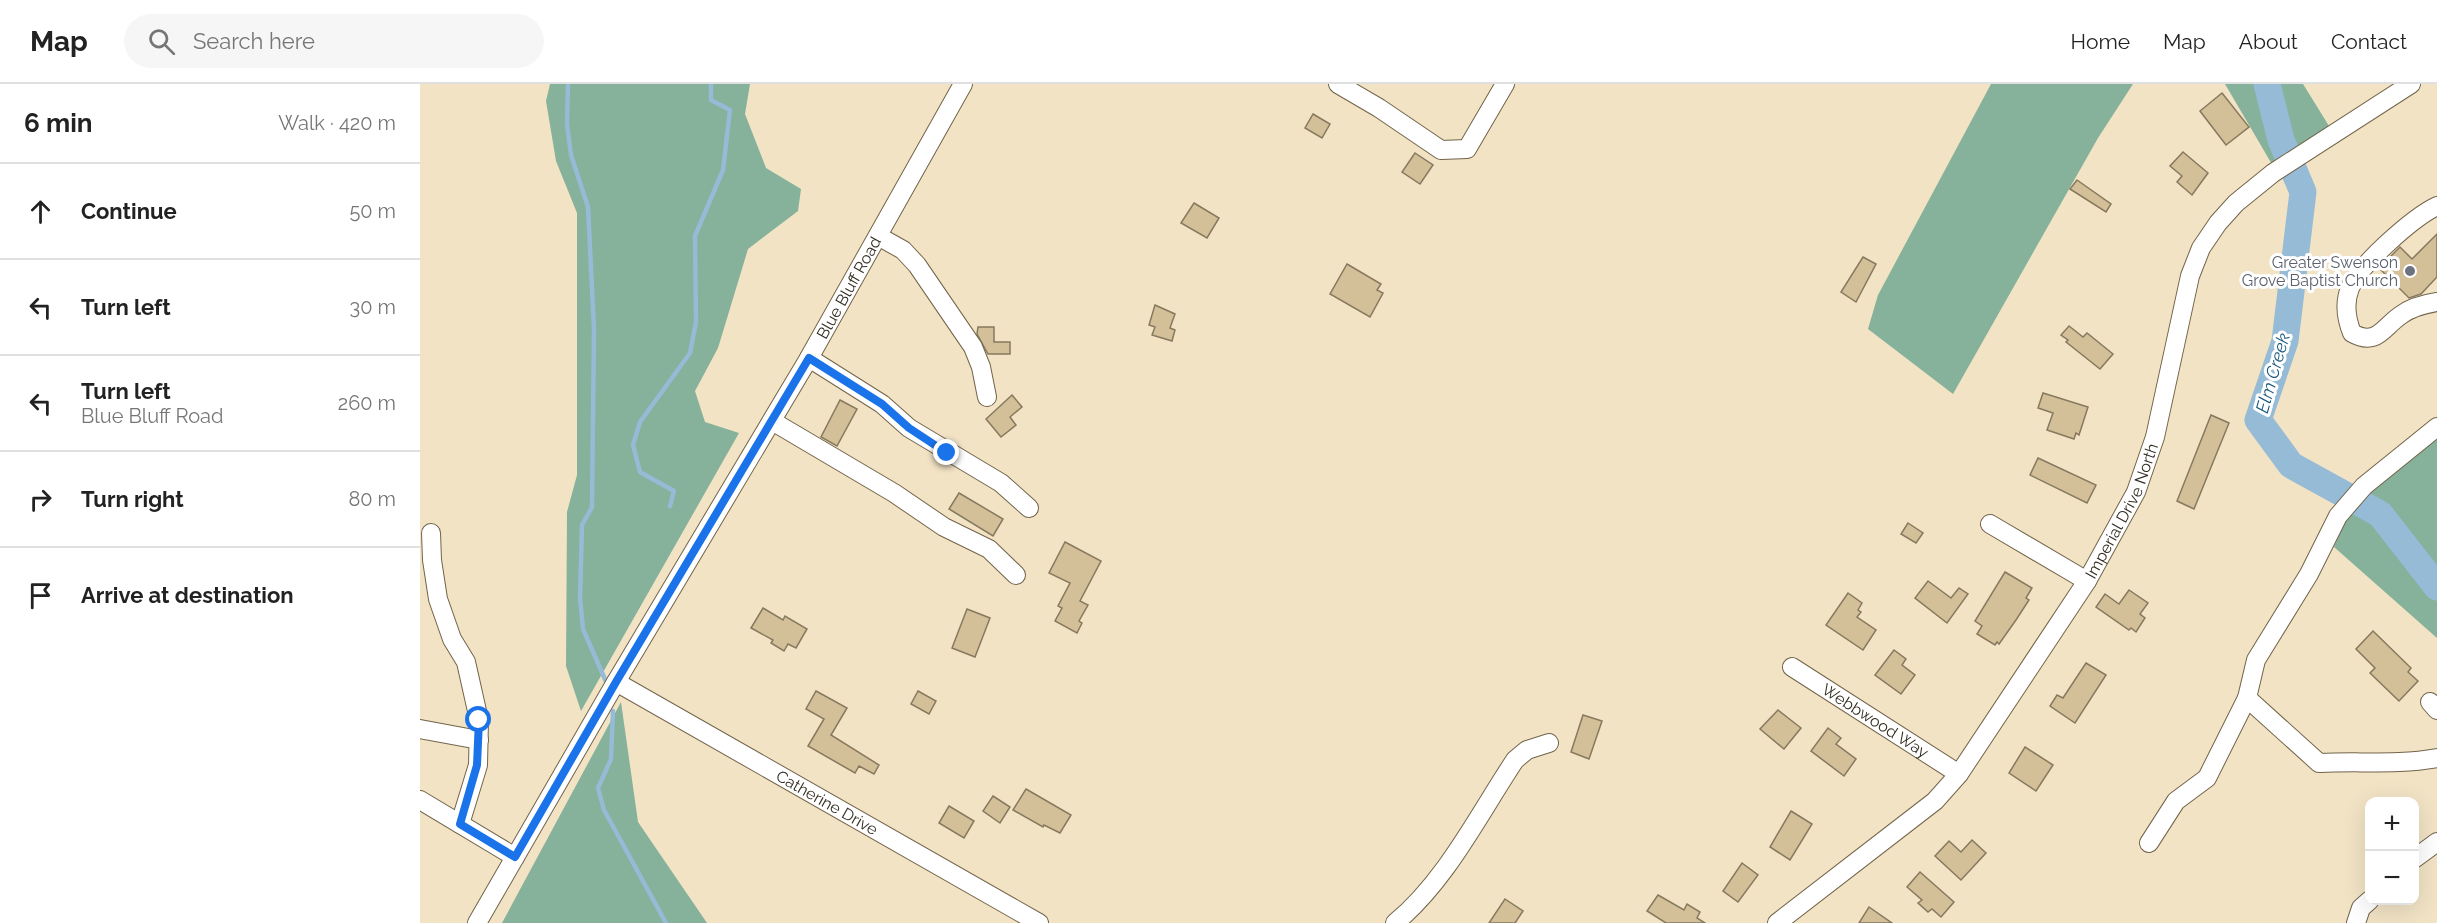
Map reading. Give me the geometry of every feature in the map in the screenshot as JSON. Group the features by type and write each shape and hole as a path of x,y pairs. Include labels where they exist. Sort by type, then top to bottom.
{"street":[{"name":"Blue Bluff Road","path":"477,923 616,682 809,358 963,84"},
{"path":"1338,84 1379,108 1441,150 1467,149 1505,84"},
{"name":"Imperial Drive North","path":"1777,923 1935,801 1959,774 2087,581 2136,492 2155,437 2190,276 2201,248 2218,223 2236,203 2273,173 2410,84"},
{"path":"2437,206 2428,210 2389,243 2363,269 2350,289 2345,311 2352,333 2361,338 2372,337 2383,332 2401,314 2422,304 2437,302"},
{"path":"878,236 903,250 917,265 973,347 981,367 987,397"},
{"path":"809,358 882,404 909,428 1001,483 1029,508"},
{"path":"772,421 894,493 944,527 989,549 1016,575"},
{"path":"2149,843 2176,801 2207,778 2247,698 2256,660 2309,574 2338,516 2364,486 2437,427"},
{"path":"1990,524 2087,581"},
{"path":"431,533 432,561 438,599 452,639 466,662 479,720 477,765 460,824"},
{"name":"Webbwood Way","path":"1792,667 1959,774"},
{"name":"Catherine Drive","path":"616,682 1039,923"},
{"path":"2247,698 2319,763 2367,761 2405,763 2437,758"},
{"path":"420,729 479,740"},
{"path":"1395,923 1413,908 1445,869 1515,760 1527,750 1549,743"},
{"path":"420,800 515,857"},
{"path":"2419,856 2437,842"},
{"path":"2356,923 2361,908 2365,904"}],"green space":[{"path":"550,84 750,84 745,114 766,168 801,189 798,211 748,249 718,348 695,391 705,422 739,433 581,711 566,666 567,512 577,475 577,213 556,161 546,101"},
{"path":"1991,84 2133,84 2098,138 1953,394 1868,329 1878,295"},
{"path":"2225,84 2303,84 2329,126 2273,166"},
{"path":"2437,436 2437,638 2334,547 2349,511"},
{"path":"621,702 638,822 707,923 502,923"}],"building":[{"path":"2222,93 2249,127 2226,145 2200,111"},
{"path":"1313,114 1330,124 1322,138 1305,128"},
{"path":"2183,152 2208,173 2192,195 2177,182 2182,176 2170,166"},
{"path":"1415,153 1433,165 1420,184 1402,172"},
{"path":"2077,180 2111,204 2106,212 2070,189"},
{"path":"1194,203 1219,218 1207,238 1181,223"},
{"name":"Greater Swenson Grove Baptist Church","path":"2437,234 2437,277 2421,294 2409,298 2379,268 2400,247 2412,259"},
{"path":"1863,257 1876,264 1856,302 1841,292"},
{"path":"1347,264 1381,284 1377,290 1383,293 1370,317 1330,294"},
{"path":"1155,305 1175,314 1170,328 1175,330 1172,341 1152,335 1155,327 1149,325"},
{"path":"2069,326 2083,337 2087,333 2113,354 2100,369 2066,342 2068,340 2061,335"},
{"path":"978,327 994,327 994,342 1010,342 1010,354 988,354 977,334"},
{"path":"2043,393 2088,407 2079,435 2076,433 2074,439 2047,430 2053,413 2038,408"},
{"path":"1012,395 1022,407 1010,417 1016,425 1001,437 986,419"},
{"path":"840,400 857,409 837,446 821,437"},
{"path":"2211,415 2229,423 2194,509 2177,501"},
{"path":"2038,458 2096,485 2087,503 2030,475"},
{"path":"959,493 1003,519 993,536 949,509"},
{"path":"1908,523 1923,533 1916,543 1901,534"},
{"path":"1065,542 1101,561 1080,601 1088,605 1079,621 1082,623 1077,633 1055,621 1062,608 1058,606 1070,583 1049,573"},
{"path":"2005,572 2032,588 2026,598 2029,600 1999,644 1997,642 1995,645 1977,634 1982,626 1975,621"},
{"path":"1928,581 1951,598 1959,588 1968,594 1947,623 1915,598"},
{"path":"2129,590 2148,603 2140,614 2145,618 2136,632 2131,628 2129,630 2096,607 2105,594 2119,604"},
{"path":"1848,593 1862,603 1858,610 1861,612 1857,617 1876,630 1863,650 1826,625"},
{"path":"763,608 783,620 785,616 807,629 796,648 788,644 784,651 771,643 773,640 751,628"},
{"path":"967,609 990,618 975,657 952,648"},
{"path":"2373,631 2411,668 2408,672 2418,681 2399,701 2370,673 2375,668 2356,649"},
{"path":"1894,650 1906,659 1902,665 1915,675 1901,694 1875,675"},
{"path":"2086,663 2106,675 2075,723 2050,706 2057,695 2063,698"},
{"path":"816,691 847,708 831,735 879,765 874,774 859,766 855,773 808,746 824,719 806,709"},
{"path":"918,691 936,701 929,714 911,704"},
{"path":"1778,710 1801,728 1784,749 1760,729"},
{"path":"1583,715 1602,721 1589,759 1571,752"},
{"path":"1828,728 1841,738 1836,744 1856,759 1844,776 1811,751"},
{"path":"2025,747 2053,765 2036,791 2009,773"},
{"path":"1026,789 1071,815 1060,833 1044,825 1043,827 1013,810"},
{"path":"993,796 1010,807 1000,823 983,811"},
{"path":"949,806 974,821 964,838 939,823"},
{"path":"1791,811 1812,824 1790,860 1770,847"},
{"path":"1972,840 1986,853 1961,880 1935,856 1949,841 1961,852"},
{"path":"1742,863 1758,875 1738,902 1723,891"},
{"path":"1920,872 1954,902 1941,917 1932,909 1928,912 1918,903 1922,900 1907,887"},
{"path":"1658,895 1684,910 1687,904 1700,912 1697,918 1705,923 1666,923 1647,911"},
{"path":"1505,899 1523,911 1515,923 1489,923"},
{"path":"1869,907 1892,923 1859,923"}],"waterway":[{"path":"568,84 567,124 571,155 588,207 594,329 592,507 582,525 580,598 583,629 607,684"},
{"path":"670,506 674,491 640,472 633,445 640,422 690,353 696,322 695,236 723,170 730,110 711,100 711,84"},
{"name":"Elm Creek","path":"2267,84 2281,140 2303,192 2285,341 2258,420 2291,465 2380,514 2437,587"},
{"path":"613,711 611,759 598,788 604,810 666,923"}],"place":[{"name":"Greater Swenson Grove Baptist Church","path":"2410,271"}],"route":[{"path":"479,720 477,765 460,824 515,857 616,682 809,358 882,404 909,428 947,453"}]}
